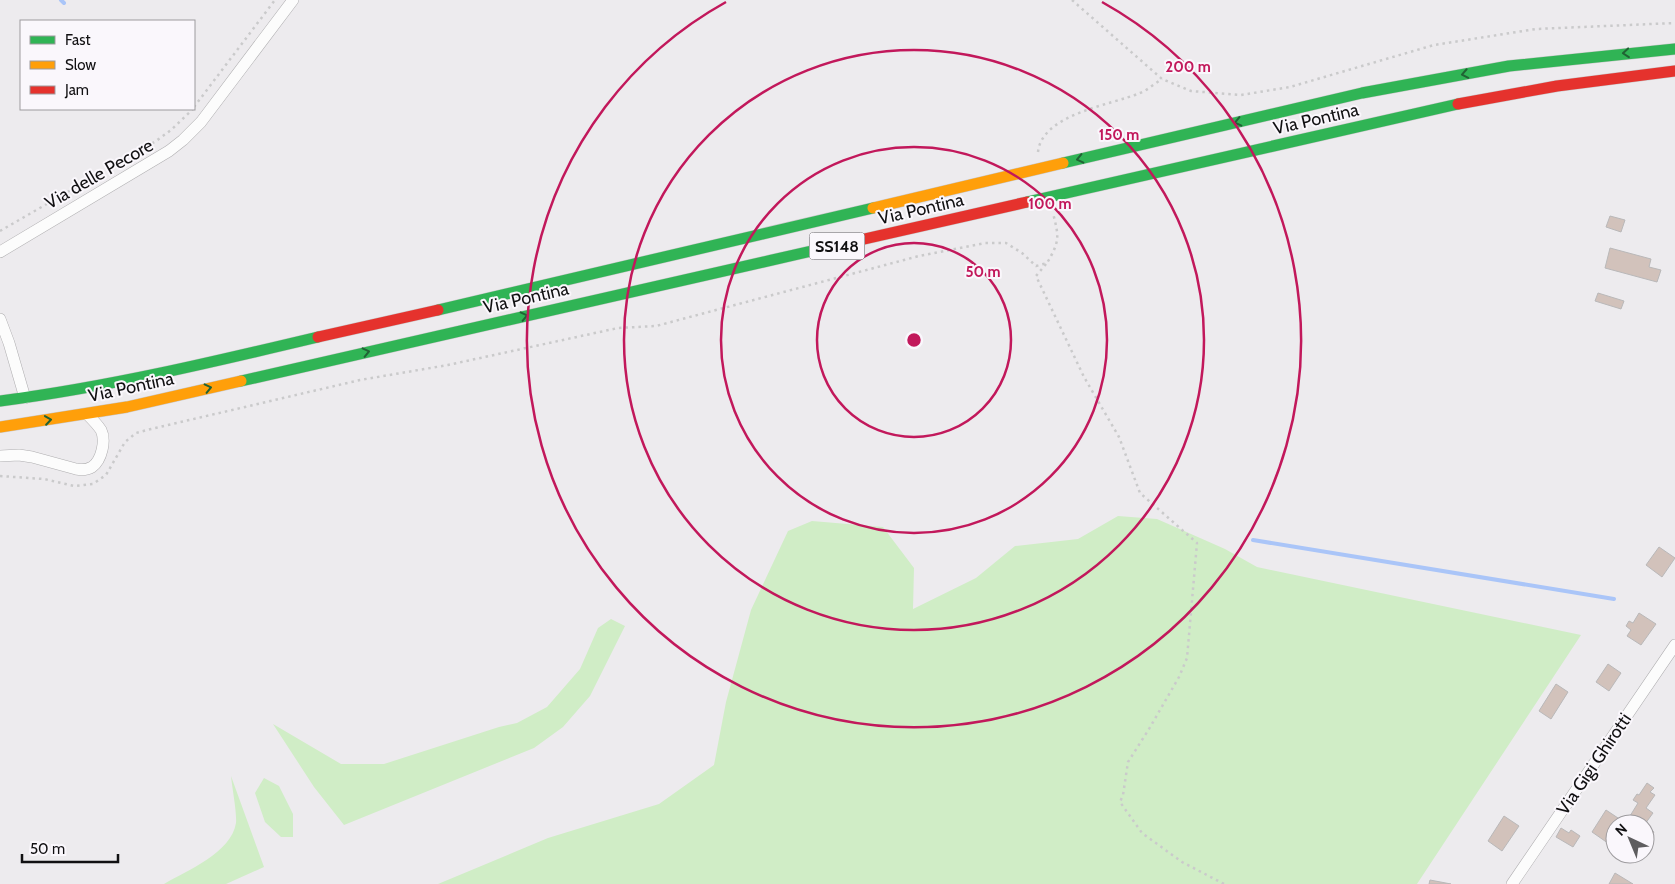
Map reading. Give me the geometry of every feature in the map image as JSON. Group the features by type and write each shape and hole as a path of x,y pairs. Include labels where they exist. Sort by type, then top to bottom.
{"highway":[{"name":"Via Pontina","path":"0,401 126,381 265,350 1362,93 1509,66 1675,49"},
{"name":"Via Pontina","path":"0,427 88,414 137,404 1470,101 1557,86 1653,72 1675,71"}],"street":[{"path":"0,252 169,151 183,140 216,104 293,0"},
{"path":"1,323 9,343 25,398"},
{"path":"0,456 19,455 76,469 90,468 100,456 103,444 102,431 88,414"},
{"name":"Via Gigi Ghirotti","path":"1512,884 1675,645"}],"path":[{"name":"Via delle Pecore","path":"195,105 275,0"},
{"path":"1072,0 1162,79 1190,91 1241,94 1290,87 1434,45 1536,29 1675,23"},
{"path":"1037,158 1039,143 1056,125 1082,111 1141,93 1162,79"},
{"name":"Via delle Pecore","path":"0,232 156,141 171,130 191,110"},
{"path":"1051,206 1058,235 1056,248 1036,276 1084,377 1119,437 1140,493 1197,543 1187,658 1168,697 1128,762 1123,795 1120,802 1142,834 1182,862 1224,884"},
{"path":"0,476 44,480 74,486 93,484 106,475 125,442 136,433 360,380 448,365 618,328 656,326 919,256 985,243 1006,243 1022,253 1036,266 1047,263"}],"green space":[{"path":"1118,516 1157,519 1225,549 1257,567 1581,635 1417,884 438,884 548,838 659,804 714,765 726,702 751,610 788,531 812,521 883,527 914,568 913,609 976,578 1015,546 1078,539"},
{"path":"611,619 625,626 590,696 563,727 534,748 344,825 314,787 273,724 341,764 384,764 517,723 547,707 580,669 598,628"},
{"path":"231,776 264,867 226,884 164,884 217,852 232,834 236,819"},
{"path":"264,778 279,786 293,814 293,837 281,837 265,822 255,793"}],"building":[{"path":"1610,216 1625,220 1621,232 1606,227"},
{"path":"1610,248 1651,259 1649,267 1661,270 1657,282 1605,268"},
{"path":"1598,293 1624,301 1621,309 1595,301"},
{"path":"1659,547 1675,558 1662,577 1646,565"},
{"path":"1639,613 1656,624 1641,645 1627,636 1631,630 1626,626 1629,621 1633,623"},
{"path":"1608,664 1621,673 1609,691 1596,682"},
{"path":"1556,684 1568,692 1551,719 1539,711"},
{"path":"1647,783 1654,788 1650,792 1655,795 1646,808 1652,814 1631,814 1638,803 1633,800 1637,794 1639,795"},
{"path":"1606,810 1612,814 1605,814 1605,841 1592,832"},
{"path":"1504,816 1519,826 1502,851 1488,841"},
{"path":"1561,828 1569,833 1571,830 1580,836 1573,847 1556,837"},
{"path":"1615,873 1633,884 1609,884"},
{"path":"1430,880 1451,884 1429,884"}],"waterway":[{"path":"61,0 64,3"},
{"path":"1253,540 1614,599"}],"traffic: fast":[{"path":"1063,163 1362,93 1509,66 1675,49"},
{"path":"1027,202 1458,104"},
{"path":"438,310 873,208"},
{"path":"241,381 816,250"},
{"path":"0,401 80,389 200,365 318,337"}],"traffic: slow":[{"path":"873,208 1063,163"},
{"path":"0,427 127,407 241,381"}],"traffic: jam":[{"path":"1458,104 1557,86 1675,71"},
{"path":"816,250 1027,202"},
{"path":"318,337 438,310"}]}
